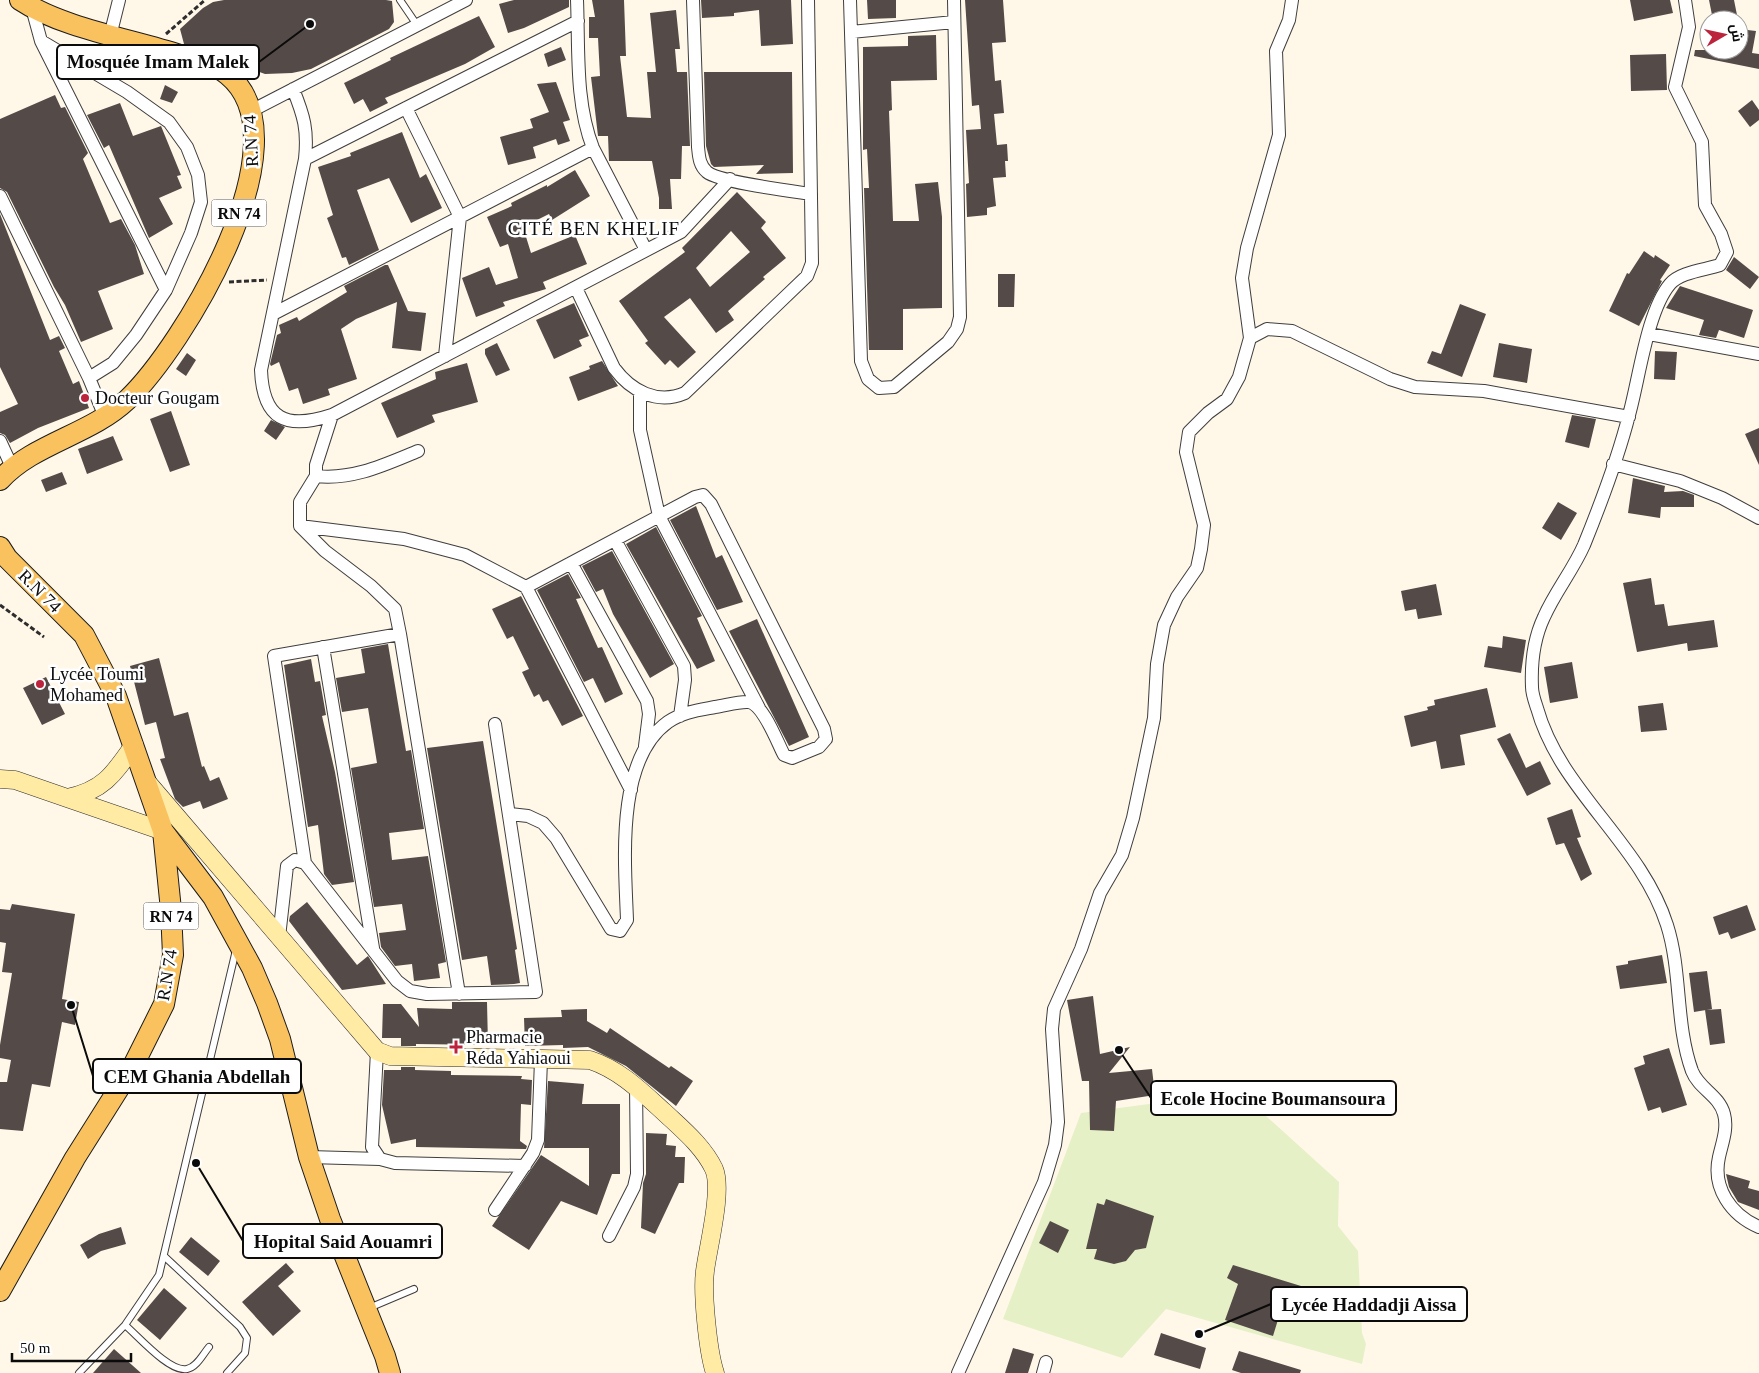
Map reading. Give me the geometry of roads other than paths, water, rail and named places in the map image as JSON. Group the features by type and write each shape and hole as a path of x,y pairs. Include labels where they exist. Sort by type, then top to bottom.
{"main road":[{"name":"R.N 74","path":"6,474 105,417 127,400 150,375 178,336 210,283 252,176 255,150 251,111 244,93 229,76 212,65 153,46 110,36 26,4"},
{"name":"R.N 74","path":"0,547 7,558 84,635 116,696 134,745 153,808 163,831 171,910 173,955 164,1004 133,1066 75,1158 0,1291"},
{"path":"163,831 213,897 252,968 280,1039 309,1157 330,1219 390,1373"}],"street":[{"path":"110,36 119,0"},
{"path":"251,111 466,0"},
{"path":"577,0 582,111 593,148 646,250"},
{"path":"693,0 700,164 708,173 730,179 811,194"},
{"path":"576,288 614,368 622,379 640,392 663,399 685,393 807,276 812,263 808,0"},
{"path":"850,0 861,360 868,379 879,388 894,386 948,342 957,329 960,317 954,0"},
{"path":"958,1373 1044,1182 1055,1145 1058,1122 1052,1029 1054,1009 1081,949 1100,893 1122,855 1133,818 1154,718 1157,664 1164,625 1177,597 1197,568 1204,525 1186,452 1189,432 1208,412 1227,399 1239,378 1250,338 1242,278 1247,248 1279,135 1276,51 1289,20 1292,0"},
{"path":"1685,0 1689,27 1675,87 1702,142 1705,205 1721,234 1727,252 1720,264 1701,272 1678,276 1668,286 1653,317 1629,417 1584,544 1541,625 1535,641 1532,690 1540,719 1553,750 1631,856 1651,890 1667,924 1685,1048 1693,1075 1707,1092 1719,1100 1725,1116 1724,1135 1718,1160 1717,1181 1726,1201 1749,1222 1759,1227"},
{"path":"26,4 41,41 166,290"},
{"path":"305,159 578,22"},
{"path":"851,32 954,22"},
{"path":"41,41 127,92 169,122 187,147 198,175 201,202 192,233 166,290 136,335 113,363 89,378"},
{"path":"293,89 304,116 307,136 305,159 261,370 262,392 269,409 285,419 302,422 332,415 680,232 730,179"},
{"path":"406,108 460,217 445,356"},
{"path":"273,314 593,148"},
{"path":"0,196 89,378 105,417"},
{"path":"1250,338 1267,329 1292,331 1390,379 1415,387 1484,391 1629,417"},
{"path":"1649,334 1759,354"},
{"path":"526,587 615,540 659,516 695,496 703,495 711,504 824,728 826,739 819,747 792,758 784,755 659,516 643,448 640,392"},
{"path":"332,415 316,465 316,476 300,502 300,526 325,551 371,586 395,609 459,994"},
{"path":"0,442 6,474"},
{"path":"316,476 334,478 367,472 418,451"},
{"path":"1613,464 1680,482 1722,498 1759,518"},
{"path":"300,526 404,539 465,554 526,587 631,790"},
{"path":"615,540 684,666 685,680 680,716"},
{"path":"510,814 528,816 542,823 556,838 611,929 620,931 626,920 624,826 631,790 644,751 649,714 647,701 571,563"},
{"path":"400,634 274,656 305,862 397,981 410,991 427,994 536,992 495,724"},
{"path":"323,647 373,950"},
{"path":"644,751 655,734 669,721 691,711 748,702 759,708"},
{"path":"67,798 86,795 107,782 134,745"},
{"path":"0,779 15,780 163,831"},
{"path":"145,779 377,1051 390,1056 590,1060 609,1066 636,1086 705,1153 715,1171 717,1191 704,1273 704,1302 715,1373"},
{"path":"279,937 287,866 295,860 305,862"},
{"path":"377,1051 372,1147 380,1159"},
{"path":"495,1210 525,1166 538,1140 542,1060"},
{"path":"609,1236 634,1187 637,1174 636,1086"},
{"path":"309,1157 380,1159 395,1163 525,1166"}],"lane":[{"path":"400,0 417,25"},
{"path":"79,1373 125,1325 160,1275 237,942"},
{"path":"165,1257 240,1327 247,1338 245,1353 227,1373"},
{"path":"366,1309 414,1289"},
{"path":"125,1325 175,1368 187,1369 198,1362 209,1347"}],"place":[{"name":"Mosquée Imam Malek","path":"310,24"},
{"name":"Docteur Gougam","path":"85,398"},
{"name":"Lycée Toumi Mohamed","path":"40,684"},
{"name":"CEM Ghania Abdellah","path":"71,1005"},
{"name":"Pharmacie Réda Yahiaoui","path":"456,1047"},
{"name":"Ecole Hocine Boumansoura","path":"1119,1050"},
{"name":"Hopital Said Aouamri","path":"196,1163"},
{"name":"Lycée Haddadji Aissa","path":"1199,1334"}],"district":[{"name":"CITÉ BEN KHELIF","path":"594,228"}]}
